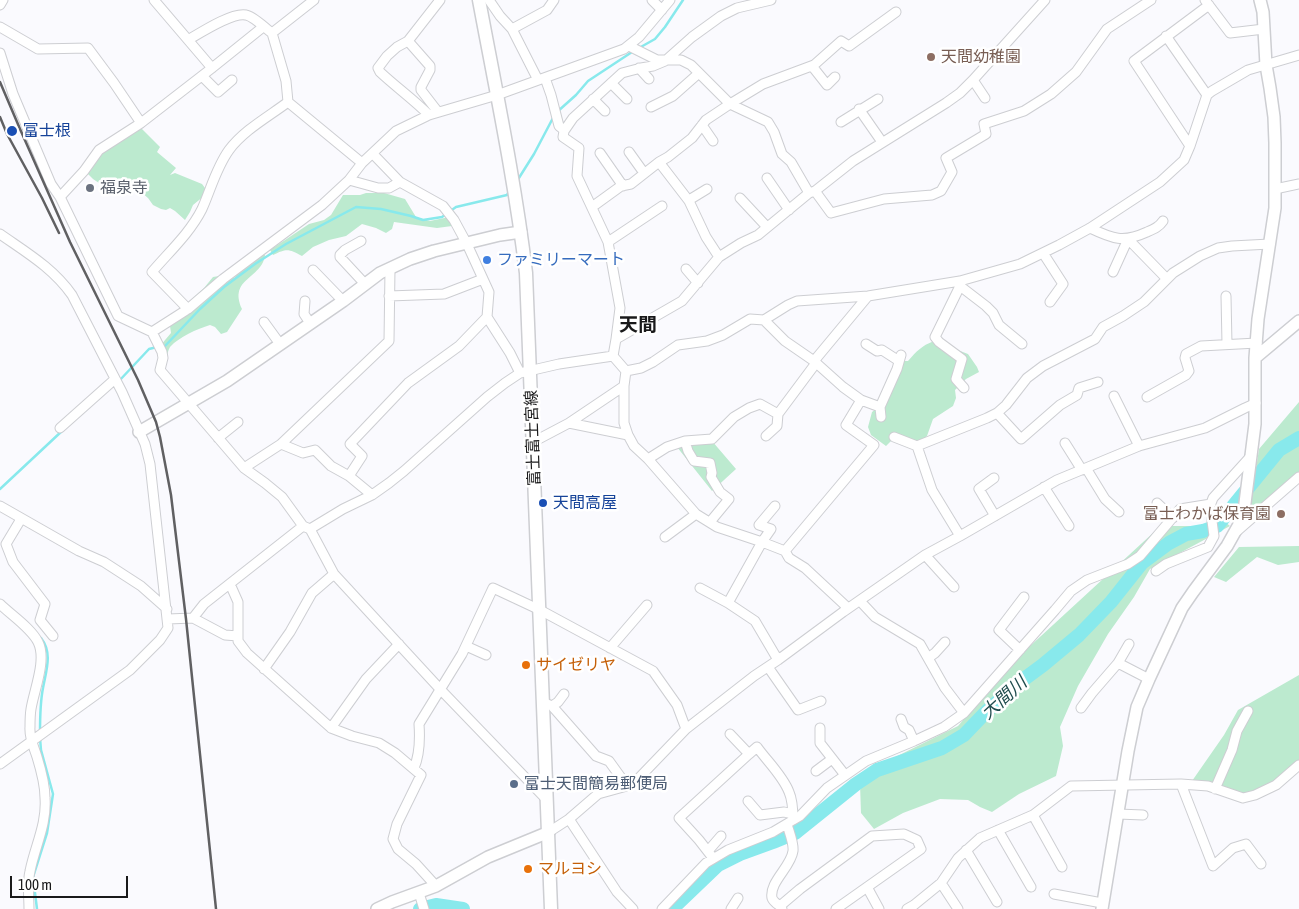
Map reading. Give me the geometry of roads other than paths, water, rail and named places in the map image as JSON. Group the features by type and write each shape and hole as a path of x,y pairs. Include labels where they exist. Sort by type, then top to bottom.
{"main road":[{"name":"富士富士宮線","path":"479,0 522,232 526,273 525,372 533,442 540,610 548,704 546,799 551,909"}],"street":[{"path":"0,5 3,0"},
{"path":"154,0 212,68"},
{"path":"272,33 314,0"},
{"path":"433,114 403,93 378,68 396,47 408,41 440,0"},
{"path":"489,0 512,29 551,95 557,118 564,130"},
{"path":"512,29 547,10 554,0"},
{"path":"652,0 662,10"},
{"path":"631,48 670,0"},
{"path":"613,356 620,308 608,242 577,176 579,148 563,137 564,130 573,118 622,73 653,66 665,61 692,37 721,16 737,8 771,0"},
{"path":"616,339 682,301 719,257 758,235 853,161 960,93 1045,0"},
{"path":"154,336 223,279 322,206 349,180 362,163 396,131 433,114 496,95 624,49 631,48 657,60 681,60 691,65 730,104 768,122 782,154 791,162 812,192 831,213 884,199 932,195 941,192 952,172 946,158 986,134 984,124 1024,111 1051,94 1076,72 1107,29 1151,0"},
{"path":"1054,894 1102,906 1137,707 1182,608 1227,546 1241,521 1244,511 1252,456 1256,403 1255,358 1258,319 1275,208 1276,143 1266,65 1263,12 1260,0"},
{"path":"1190,146 1134,61 1207,3 1230,33 1264,29"},
{"path":"592,206 623,186 632,184 644,173 684,145 706,120 730,104 763,84 812,66 841,41 849,46 896,12"},
{"path":"188,40 228,18 245,15 254,19 272,33 286,81 288,102 362,163"},
{"path":"0,27 38,49 88,48 141,123"},
{"path":"60,196 84,171 99,150 141,123 263,27"},
{"path":"1166,36 1208,95"},
{"path":"408,41 430,66 430,70 420,87 433,114"},
{"path":"0,53 13,94 51,184 60,196 118,316 154,336 162,352 163,358 160,370 187,403 244,468 282,496 306,528 334,574 440,689 546,799"},
{"path":"626,371 641,368 653,362 678,345 707,341 723,335 750,320 764,320 797,301 868,296 960,284 1020,264 1044,253 1090,228 1160,182 1184,160 1208,95 1212,91 1248,70 1299,55"},
{"path":"812,66 827,85 835,77"},
{"path":"639,68 649,79"},
{"path":"651,107 672,96 699,73"},
{"path":"202,76 218,92 232,80"},
{"path":"973,80 985,98"},
{"path":"611,83 627,100"},
{"path":"841,122 878,98"},
{"path":"594,99 605,110"},
{"path":"188,309 152,272 194,222 202,209 220,163 230,149 240,137 288,102"},
{"path":"859,109 882,142"},
{"path":"702,125 713,141"},
{"path":"600,152 623,186"},
{"path":"629,152 644,173"},
{"path":"373,154 400,182 443,206 454,220 489,292 487,317 510,354 525,372"},
{"path":"659,162 689,200 706,237 719,257"},
{"path":"768,178 789,210"},
{"path":"349,180 378,188 389,188 400,182"},
{"path":"1275,189 1299,184"},
{"path":"689,200 707,188"},
{"path":"740,198 767,227"},
{"path":"608,242 662,206"},
{"path":"1090,228 1110,238 1128,239 1159,227 1163,221"},
{"path":"139,432 227,380 343,301 380,273 410,259 434,252 500,234 522,232"},
{"path":"0,234 44,265 62,282 72,295 122,392 145,444 150,464 168,619 168,628 160,640 130,670 0,764"},
{"path":"1113,272 1128,239"},
{"path":"1128,239 1167,279"},
{"path":"361,241 344,250 340,257 365,284"},
{"path":"894,437 917,446 987,418 1006,405 1027,378 1043,366 1095,339 1103,327 1144,302 1173,273 1200,256 1218,248 1270,244"},
{"path":"1044,253 1062,284 1050,302"},
{"path":"686,268 698,283"},
{"path":"244,468 281,444 389,341 390,269"},
{"path":"313,270 343,301"},
{"path":"389,296 444,294 483,279"},
{"path":"960,284 993,313 1004,330 1022,344"},
{"path":"960,284 935,336 939,342 962,359 956,379 964,388"},
{"path":"766,436 777,426 778,414 815,362 868,296"},
{"path":"1226,296 1227,344"},
{"path":"305,300 304,314 310,323"},
{"path":"349,476 362,456 350,444 408,383 459,346 487,317"},
{"path":"764,320 785,341 815,362 842,387 861,400 880,407"},
{"path":"1255,358 1299,321"},
{"path":"264,322 280,344"},
{"path":"1147,397 1186,375 1189,371 1185,358 1186,354 1201,346 1257,343"},
{"path":"866,344 877,351 882,350 900,358 880,407 880,417"},
{"path":"193,618 204,604 306,528 372,495 404,471 505,383 525,372 559,364 613,356"},
{"path":"613,356 626,371 624,423 628,435 634,446 648,459 696,514 717,527 785,551 789,558 805,568 848,608"},
{"path":"60,428 115,379"},
{"path":"997,412 1021,439 1054,409 1077,395 1080,388 1098,382"},
{"path":"533,442 569,423 624,386"},
{"path":"1114,396 1139,446"},
{"path":"785,551 874,445 846,425 861,400"},
{"path":"377,909 392,902 422,902 436,886 488,857 549,832 569,819 598,794 627,786 636,781 686,730 754,676 925,555 1057,480 1139,446 1206,428 1256,403"},
{"path":"648,459 668,447 685,441 712,439 734,417 760,404 778,414"},
{"path":"218,438 238,422"},
{"path":"569,423 628,435"},
{"path":"685,441 694,461 710,463 711,477 720,492 729,499 710,522"},
{"path":"1065,443 1105,499 1119,512"},
{"path":"281,444 303,453 315,450 331,466 349,476 372,495"},
{"path":"917,446 932,490 960,536"},
{"path":"1156,571 1166,564 1208,547 1214,536 1210,506 1213,498 1252,456"},
{"path":"1235,532 1299,477"},
{"path":"994,478 979,488 995,516"},
{"path":"1044,488 1069,526"},
{"path":"1157,503 1173,518"},
{"path":"710,855 790,826 827,788 866,761 944,727 964,713 1071,591 1087,580 1128,564 1140,556 1180,509 1211,504"},
{"path":"0,506 79,551 104,562 141,586 167,609"},
{"path":"728,603 771,529 759,525 775,506"},
{"path":"665,536 696,514"},
{"path":"21,519 6,544 13,562 46,604 40,620 53,636"},
{"path":"925,555 954,587"},
{"path":"264,669 290,632 312,593 334,574"},
{"path":"230,584 238,602 238,641 247,653 331,728 379,743 395,753 421,775 397,824 393,840 398,849 416,864 436,886"},
{"path":"414,768 419,751 419,724 466,646 493,588 540,610 653,671 677,705 686,730"},
{"path":"700,588 728,603 755,621 778,660"},
{"path":"1020,650 999,630 1024,597"},
{"path":"860,601 874,617 920,644 945,688 964,713"},
{"path":"0,604 28,629 38,641 41,660 31,709 30,730 43,779 45,814 28,882 29,909"},
{"path":"610,648 646,604"},
{"path":"168,619 193,618 224,635 238,636"},
{"path":"928,658 945,642"},
{"path":"331,728 366,679 398,644"},
{"path":"1081,708 1118,663 1130,644"},
{"path":"466,646 486,655"},
{"path":"1118,663 1149,679"},
{"path":"768,667 798,710 821,701"},
{"path":"548,704 558,702 564,694"},
{"path":"548,704 596,756 609,761 627,786"},
{"path":"1215,789 1232,750 1237,731 1248,711"},
{"path":"901,719 914,741"},
{"path":"820,728 820,743 845,775"},
{"path":"730,734 749,754"},
{"path":"710,855 679,818 757,746 784,783 793,806 790,826 793,850 789,864 774,885 772,898 781,908 800,889 872,836 904,834 917,840 921,849 836,909"},
{"path":"816,771 832,759"},
{"path":"913,908 941,883 958,858 980,838 1033,815 1072,786 1181,784 1208,786 1243,798 1255,795 1276,785 1299,765"},
{"path":"1181,784 1213,866 1233,848 1246,844 1261,864"},
{"path":"748,801 760,815 784,812 790,826"},
{"path":"1118,814 1144,815"},
{"path":"1033,815 1062,867"},
{"path":"569,819 617,892 633,909"},
{"path":"998,830 1031,887"},
{"path":"662,909 706,863 721,836"},
{"path":"966,850 997,902"},
{"path":"941,883 958,909"},
{"path":"867,886 879,909"},
{"path":"731,909 738,898"}],"waterway":[{"path":"639,48 655,39 683,0"},
{"path":"557,112 588,81 632,52"},
{"path":"517,181 554,116"},
{"path":"163,346 224,287 255,264 286,244 356,207 381,209 423,220 442,217 456,207 507,195 509,191"},
{"path":"119,381 149,349 157,347"},
{"path":"0,489 62,431"},
{"name":"大間川","path":"672,909 718,865 740,854 795,833 856,784 877,770 942,748 964,735 987,711 1020,682 1079,635 1111,602 1142,563 1169,543 1186,534 1217,526 1279,450 1299,438"},
{"path":"40,733 41,699 48,656 45,644 41,638"},
{"path":"37,909 33,877 47,833 53,794 41,750 40,738"},
{"name":"大間川","path":"420,909 436,905 463,909"}],"railway":[{"path":"0,82 70,242 138,380 156,422 160,437 171,495 186,619 216,909"},
{"path":"0,117 59,233"}],"place":[{"name":"天間幼稚園","path":"931,57"},
{"name":"富士根","path":"12,131"},
{"name":"福泉寺","path":"90,188"},
{"name":"ファミリーマート","path":"487,260"},
{"name":"天間高屋","path":"543,503"},
{"name":"富士わかば保育園","path":"1281,514"},
{"name":"サイゼリヤ","path":"526,665"},
{"name":"富士天間簡易郵便局","path":"514,784"},
{"name":"マルヨシ","path":"528,869"}],"district":[{"name":"天間","path":"638,325"}]}
